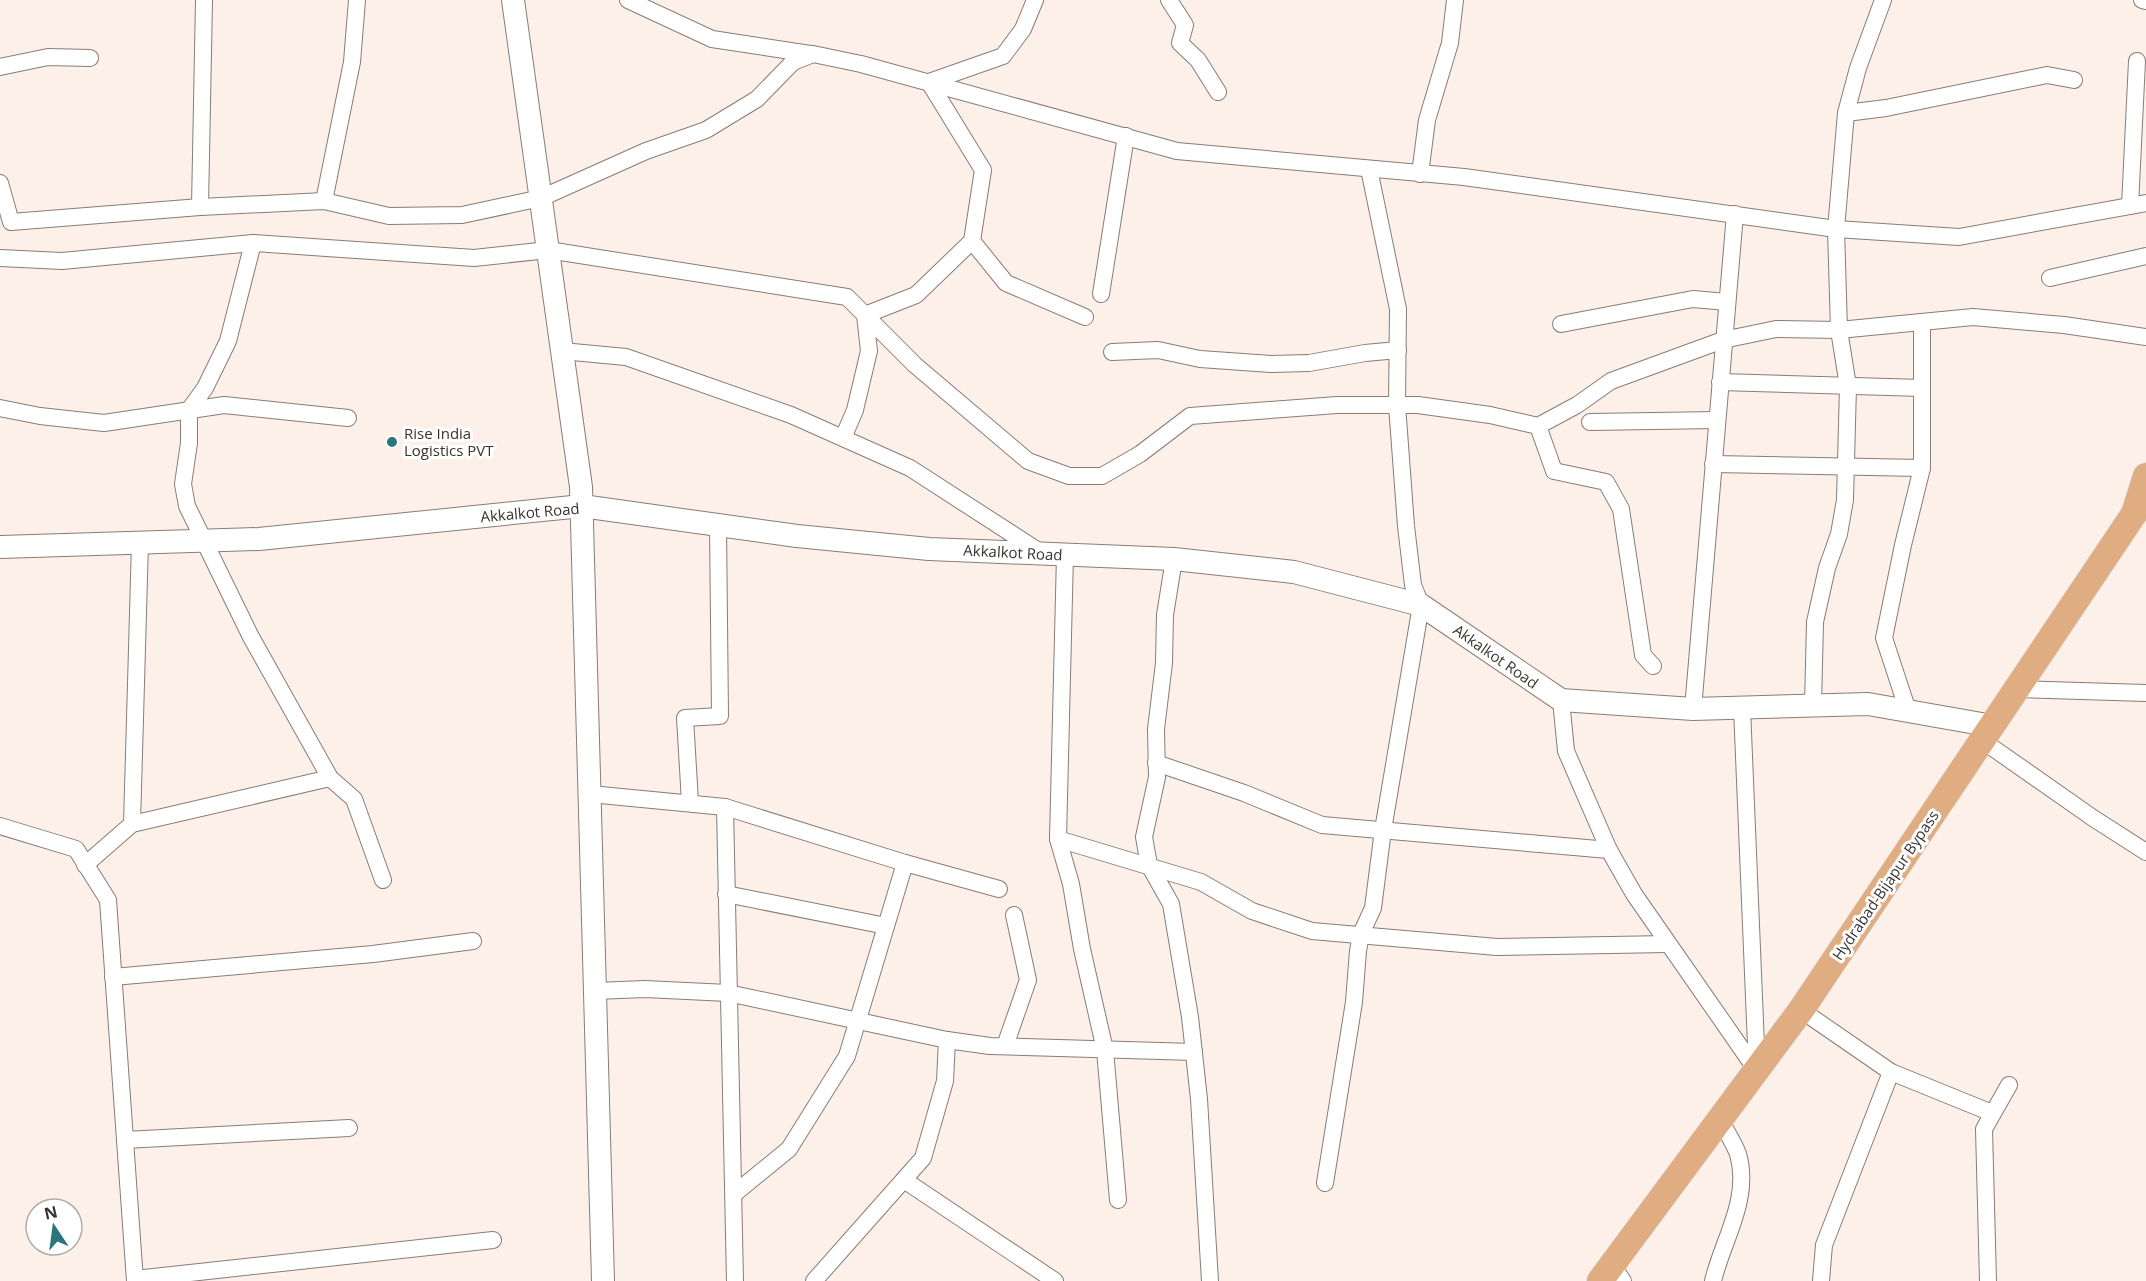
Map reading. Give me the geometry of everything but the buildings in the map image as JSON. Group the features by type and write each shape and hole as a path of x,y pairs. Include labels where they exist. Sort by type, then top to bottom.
{"main road":[{"name":"Hydrabad-Bijapur Bypass","path":"1612,1276 1720,1120 1801,1010 1988,734 2134,514 2146,476"}],"street":[{"path":"200,207 204,0"},
{"path":"324,201 352,62 357,0"},
{"path":"513,0 582,506 603,1281"},
{"path":"628,0 712,39 813,54 929,82 1177,151 1464,177 1836,229 1959,237 2138,204 2137,61"},
{"path":"929,82 1003,56 1023,29 1035,0"},
{"path":"1169,0 1185,25 1180,43 1198,60 1218,92"},
{"path":"1420,174 1427,120 1450,43 1455,0"},
{"path":"1813,706 1815,622 1827,567 1839,534 1845,500 1848,386 1839,330 1836,229 1846,113 1858,68 1883,0"},
{"path":"0,183 11,222 200,207 324,201 389,216 462,215 541,198 646,151 706,130 758,99 793,62 813,54"},
{"path":"0,67 48,57 90,58"},
{"path":"1846,113 1886,108 2047,75 2074,80"},
{"path":"865,315 916,295 972,241 983,170 929,82"},
{"path":"1101,294 1125,136"},
{"path":"1325,1183 1354,1002 1361,934 1373,908 1383,830 1403,725 1421,604 1413,585 1407,538 1397,405 1398,309 1369,169"},
{"path":"1693,709 1735,214"},
{"path":"972,241 1006,283 1085,316"},
{"path":"253,243 228,341 205,388 189,410 189,443 183,483 187,506 251,637 330,778 354,799 383,880"},
{"path":"0,258 62,261 253,243 474,258 548,250 847,297 915,365 1028,461 1069,476 1102,476 1140,454 1190,416 1337,405 1418,405 1490,415 1538,426 1577,405 1611,381 1723,340 1776,329 1839,330 1973,317 2013,319 2146,337"},
{"path":"2050,278 2146,256"},
{"path":"1561,324 1692,299 1727,302"},
{"path":"843,438 855,410 869,351 865,315"},
{"path":"1908,711 1884,638 1922,468 1922,322"},
{"path":"1112,352 1158,351 1200,358 1271,364 1309,363 1365,353 1398,350"},
{"path":"562,351 626,357 698,380 843,438 910,468 1054,554 1058,839 1071,885 1082,949 1105,1050 1118,1200"},
{"path":"1720,382 1922,388"},
{"path":"0,408 40,416 104,423 224,405 348,418"},
{"path":"1590,422 1717,420"},
{"path":"1538,426 1554,471 1606,482 1621,509 1643,655 1653,666"},
{"path":"1713,464 1922,468"},
{"name":"Akkalkot Road","path":"0,547 259,539 582,506 797,536 929,549 1174,559 1294,572 1421,604 1561,700"},
{"path":"690,802 685,718 720,716 718,525"},
{"path":"132,824 140,543"},
{"path":"1174,559 1165,615 1164,663 1156,729 1156,777 1144,837 1149,865 1171,904 1194,1052 1210,1281"},
{"path":"2018,688 2146,693"},
{"path":"1757,1071 1634,894 1609,850 1566,751 1561,700 1693,709 1868,704 1908,711 1988,734 2093,818 2146,852"},
{"path":"1742,708 1757,1071"},
{"path":"1156,763 1322,825 1609,850"},
{"path":"85,865 132,824 330,778"},
{"path":"590,794 725,807 905,863 999,889"},
{"path":"725,807 735,1281"},
{"path":"0,826 76,849 108,900 135,1280 493,1240"},
{"path":"1058,839 1202,882 1262,915 1312,931 1361,934 1421,942 1497,946 1668,944"},
{"path":"734,1194 789,1149 847,1056 905,863"},
{"path":"726,894 886,926"},
{"path":"1005,1046 1028,981 1014,915"},
{"path":"113,976 373,954 473,941"},
{"path":"595,992 645,988 728,993 947,1040 1005,1046 1194,1052"},
{"path":"1801,1010 1892,1072 1992,1113"},
{"path":"814,1281 923,1158 945,1081 947,1040"},
{"path":"1821,1281 1824,1245 1892,1072"},
{"path":"1988,1281 1984,1129 2009,1085"},
{"path":"1713,1281 1718,1260 1732,1230 1741,1186 1737,1154 1720,1120"},
{"path":"125,1140 349,1128"},
{"path":"904,1180 1054,1281"}],"place":[{"name":"Rise India Logistics PVT","path":"392,442"}]}
